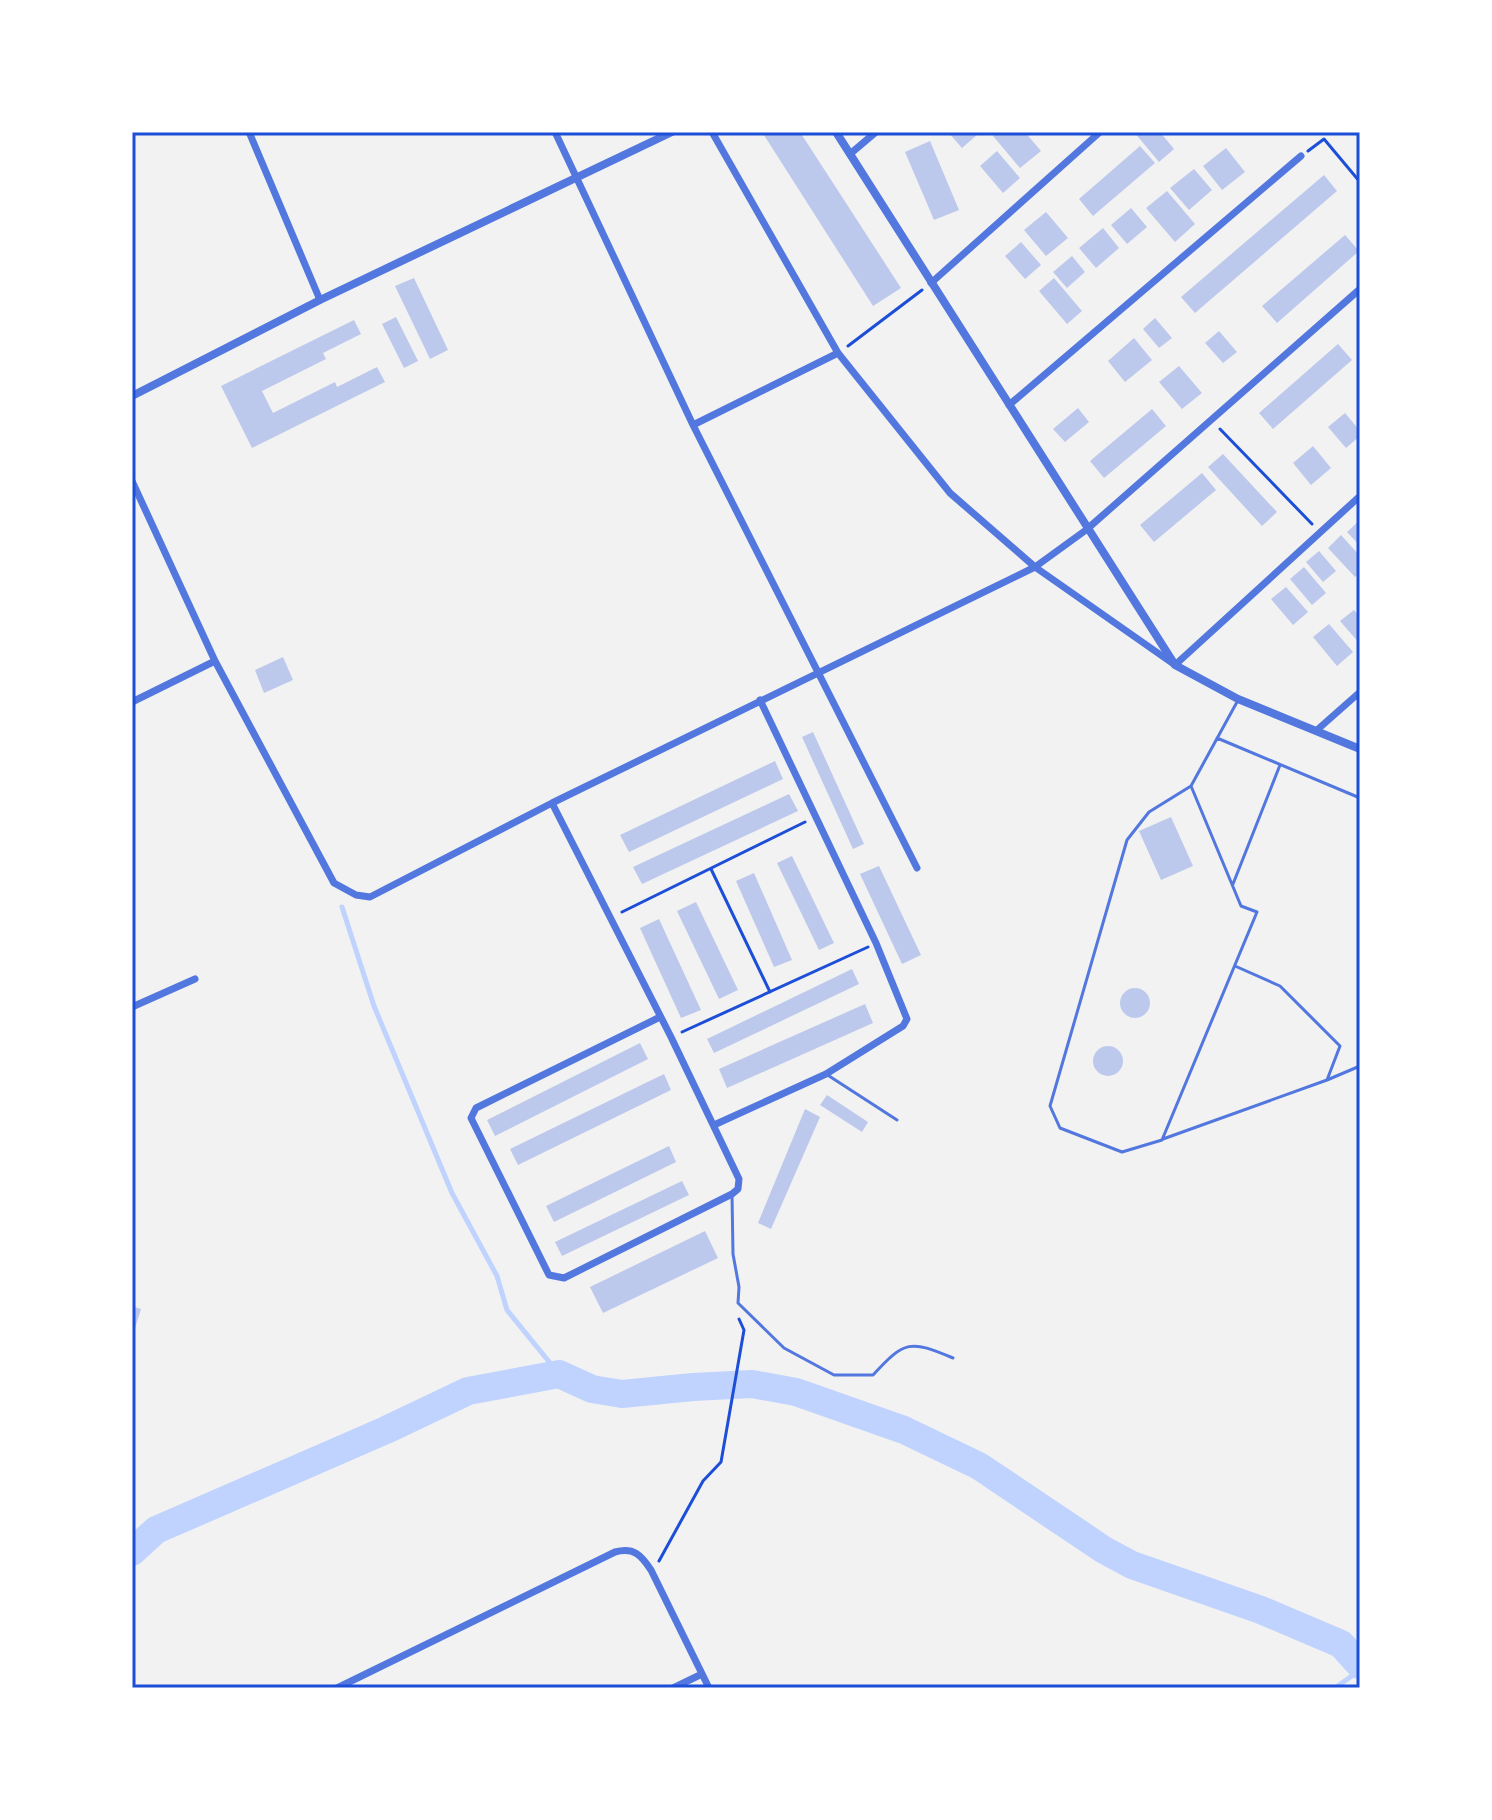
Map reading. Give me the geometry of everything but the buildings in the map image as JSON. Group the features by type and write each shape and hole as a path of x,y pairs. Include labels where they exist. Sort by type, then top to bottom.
{"street":[{"path":"249,132 320,300"},
{"path":"555,132 693,425 917,868"},
{"path":"132,396 320,300 672,132"},
{"path":"712,132 838,353 950,493 1035,567 1175,665 1238,699 1360,749"},
{"path":"836,132 1086,530 1175,665"},
{"path":"850,154 876,132"},
{"path":"931,283 1100,132"},
{"path":"1009,405 1301,156"},
{"path":"132,481 215,661 334,883 356,895 370,897 552,803 1035,567 1086,530 1360,289"},
{"path":"693,425 838,353"},
{"path":"1175,665 1360,496"},
{"path":"132,702 215,661"},
{"path":"1317,730 1360,692"},
{"path":"714,1125 826,1074 903,1026 907,1019 876,943 760,700"},
{"path":"552,803 671,1037 739,1179 735,1192 564,1278 556,1278 549,1275 471,1118 472,1113 476,1108 660,1017"},
{"path":"132,1007 195,979"},
{"path":"337,1688 625,1549 643,1558 651,1570 709,1688"},
{"path":"673,1688 702,1674"}],"lane":[{"path":"1238,699 1191,786 1149,812 1127,840 1050,1106 1060,1128 1122,1152 1360,1066"},
{"path":"1217,738 1360,798"},
{"path":"1232,885 1280,765"},
{"path":"1162,1140 1257,912 1241,906 1191,786"},
{"path":"1235,966 1280,986 1340,1046 1327,1080"},
{"path":"826,1074 897,1120"},
{"path":"735,1192 733,1254 739,1287 738,1303 784,1348 834,1375 873,1375 895,1351 920,1344 953,1358"}],"path":[{"path":"1301,156 1324,139 1360,182"},
{"path":"838,353 931,283"},
{"path":"1210,419 1320,533"},
{"path":"610,918 816,817"},
{"path":"711,869 770,992"},
{"path":"671,1037 876,943"},
{"path":"651,1570 703,1481 721,1462 744,1330 738,1317 738,1303"}],"waterway":[{"path":"342,907 374,1006 452,1193 497,1276 507,1310 559,1374"},
{"path":"132,1552 156,1530 468,1391 559,1374 592,1389 622,1394 752,1384 796,1392 904,1430 979,1466 1104,1550 1132,1565 1261,1610 1341,1644 1360,1665"},
{"path":"1335,1688 1360,1670"}]}
